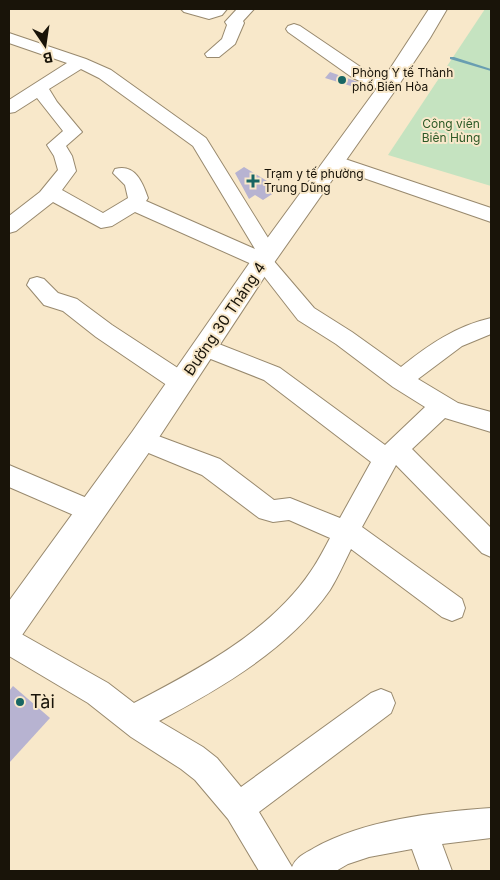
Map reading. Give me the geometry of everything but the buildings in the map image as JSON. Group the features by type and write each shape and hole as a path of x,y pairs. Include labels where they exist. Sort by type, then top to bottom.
{"main road":[{"name":"Đường 30 Tháng 4","path":"9,627 182,383 265,258 336,162 421,38 438,9"}],"street":[{"path":"189,9 209,14 216,12 236,23 229,41 214,54"},
{"path":"223,17 246,9"},
{"path":"294,29 359,74 387,88"},
{"path":"9,38 80,62 105,74 125,86 200,142 265,258 306,314 442,406 473,418 491,422"},
{"path":"9,108 80,62"},
{"path":"9,226 50,192 67,171 63,156 56,145 73,132 50,105 40,88"},
{"path":"336,162 491,215"},
{"path":"50,192 103,221 111,219 134,204 139,195 133,182 122,173"},
{"path":"134,204 265,258"},
{"path":"37,286 51,299 70,305 104,331 182,383"},
{"path":"401,380 448,344 470,333 491,326"},
{"path":"206,348 272,374 350,431 391,455 491,545"},
{"path":"132,720 198,684 279,627 316,587 391,455 442,406"},
{"path":"142,440 211,467 268,510 290,509 346,532 364,542 452,608"},
{"path":"9,476 92,512"},
{"path":"9,641 73,680 90,688 132,720 206,769 240,808 277,871"},
{"path":"240,808 381,703"},
{"path":"306,871 340,851 353,846 421,832 491,824"},
{"path":"421,832 436,871"}],"green space":[{"name":"Công viên Biên Hùng","path":"485,9 491,9 491,186 388,155"}],"waterway":[{"path":"452,58 491,70"}],"place":[{"name":"Phòng Y tế Thành phố Biên Hòa","path":"342,80"},
{"name":"Trạm y tế phường Trung Dũng","path":"253,181"},
{"name":"Tài","path":"20,702"}]}
